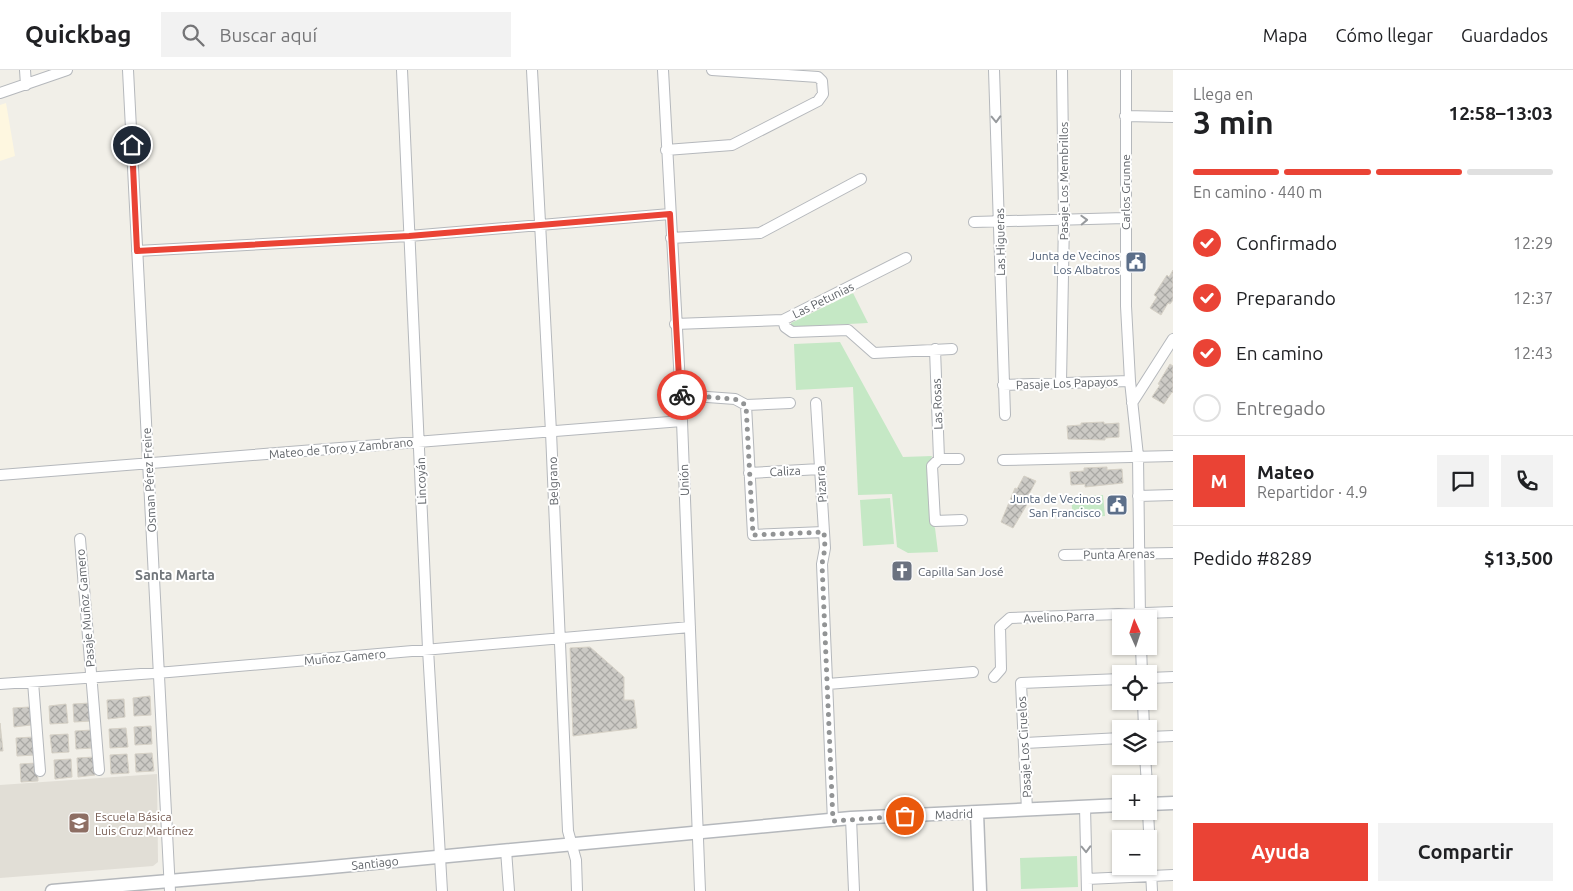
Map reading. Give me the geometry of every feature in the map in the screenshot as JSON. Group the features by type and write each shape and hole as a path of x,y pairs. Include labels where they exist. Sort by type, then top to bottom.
{"street":[{"path":"25,70 26,85"},
{"path":"0,94 67,70"},
{"name":"Osman Pérez Freire","path":"128,70 170,886"},
{"name":"Lincoyán","path":"402,70 428,650 442,891"},
{"name":"Belgrano","path":"532,70 551,432 568,831 576,860 578,891"},
{"name":"Unión","path":"663,70 675,324 682,421 700,891"},
{"path":"666,150 732,145 818,101 823,94 824,87 818,77 712,70"},
{"name":"Las Higueras","path":"994,70 1005,415"},
{"name":"Pasaje Los Membrillos","path":"1061,383 1064,220 1062,70"},
{"name":"Carlos Grunne","path":"1126,70 1125,218 1130,381 1138,456 1140,610"},
{"path":"1125,116 1173,117"},
{"path":"671,238 760,234 861,179"},
{"path":"137,251 409,236 670,214"},
{"path":"974,222 1125,218"},
{"name":"Las Petunias","path":"675,324 783,320 906,258"},
{"path":"783,320 785,327 792,332 848,330 874,353 952,348"},
{"path":"1132,403 1173,339"},
{"name":"Las Rosas","path":"935,350 939,459 932,466 935,521 962,520"},
{"name":"Pasaje Los Papayos","path":"1003,385 1130,381"},
{"path":"680,396 735,399 746,405 790,403"},
{"name":"Pizarra","path":"816,403 825,548 822,564 833,821"},
{"path":"746,405 753,535 824,532"},
{"name":"Mateo de Toro y Zambrano","path":"0,475 682,421"},
{"path":"1002,460 1173,456"},
{"path":"939,459 959,459"},
{"name":"Caliza","path":"749,473 820,469"},
{"path":"1138,496 1173,495"},
{"name":"Pasaje Muñoz Gamero","path":"80,539 99,770"},
{"name":"Punta Arenas","path":"1064,555 1173,553"},
{"name":"Avelino Parra","path":"1158,614 1173,612"},
{"name":"Avelino Parra","path":"994,677 1000,669 1000,627 1010,618 1112,617"},
{"name":"Muñoz Gamero","path":"0,684 91,678 690,627"},
{"path":"828,684 972,672"},
{"path":"1157,678 1173,677"},
{"name":"Pasaje Los Ciruelos","path":"1027,810 1021,684 1112,679"},
{"path":"33,682 40,772"},
{"path":"1157,737 1173,736"},
{"path":"1025,743 1112,738"},
{"path":"1157,804 1173,803"},
{"name":"Madrid","path":"698,832 851,818 977,814 1112,805"},
{"path":"1084,807 1087,891"},
{"path":"977,814 980,891"},
{"path":"851,818 854,891"},
{"path":"1148,820 1152,891"},
{"name":"Santiago","path":"52,891 170,886 440,856 698,832"},
{"path":"506,850 509,891"},
{"path":"1087,878 1173,875"}],"shaded area":[{"path":"6,103 15,156 0,161 0,105"},
{"name":"Escuela Básica Luis Cruz Martínez","path":"157,774 158,862 153,866 0,878 0,785"}],"green space":[{"path":"853,293 868,323 791,327 791,323"},
{"path":"840,342 903,457 932,456 928,468 930,521 935,528 938,552 908,553 897,547 892,494 858,495 853,387 796,390 794,344"},
{"path":"1103,495 1105,516 1073,518 1071,497"},
{"path":"890,498 894,544 863,546 860,500"},
{"path":"1077,856 1078,887 1021,889 1020,858"}],"building":[{"path":"1173,270 1173,300 1170,304 1168,303 1161,315 1150,308 1157,297 1154,295 1167,275 1169,277"},
{"path":"1170,364 1173,366 1173,393 1164,404 1152,397"},
{"path":"1104,422 1104,424 1119,423 1119,437 1105,438 1105,440 1068,439 1067,426"},
{"path":"1107,467 1107,470 1122,469 1123,483 1085,487 1085,484 1071,485 1070,472 1084,471 1084,468"},
{"path":"1024,476 1036,481 1029,494 1032,496 1013,528 1001,522 1015,488 1017,489"},
{"path":"590,647 624,677 624,700 634,700 637,728 573,736 570,648"},
{"path":"150,696 151,715 134,716 133,698"},
{"path":"124,699 125,717 108,719 107,700"},
{"path":"90,703 92,721 74,722 73,704"},
{"path":"66,704 68,723 50,724 49,706"},
{"path":"30,707 31,725 14,727 13,708"},
{"path":"0,723 3,751 0,751"},
{"path":"151,726 152,744 135,745 134,727"},
{"path":"126,728 128,747 110,748 109,729"},
{"path":"92,730 93,748 76,749 75,731"},
{"path":"68,734 69,752 52,753 50,735"},
{"path":"33,737 35,755 17,756 16,738"},
{"path":"152,753 154,771 136,772 135,754"},
{"path":"127,754 129,773 111,774 110,755"},
{"path":"94,757 95,775 78,777 77,758"},
{"path":"71,759 72,777 55,779 54,760"},
{"path":"37,763 38,781 21,782 20,764"}],"way so far":[{"path":"682,395 735,399 746,405 753,535 824,532 825,548 822,564 833,821 851,818 905,816"}],"place":[{"name":"Junta de Vecinos Los Albatros","path":"1136,262"},
{"name":"Junta de Vecinos San Francisco","path":"1117,505"},
{"name":"Capilla San José","path":"902,571"},
{"name":"Escuela Básica Luis Cruz Martínez","path":"79,823"}],"district":[{"name":"Santa Marta","path":"175,575"}],"route":[{"path":"132,145 137,251 409,236 670,214 675,324 680,396 682,395"}]}
